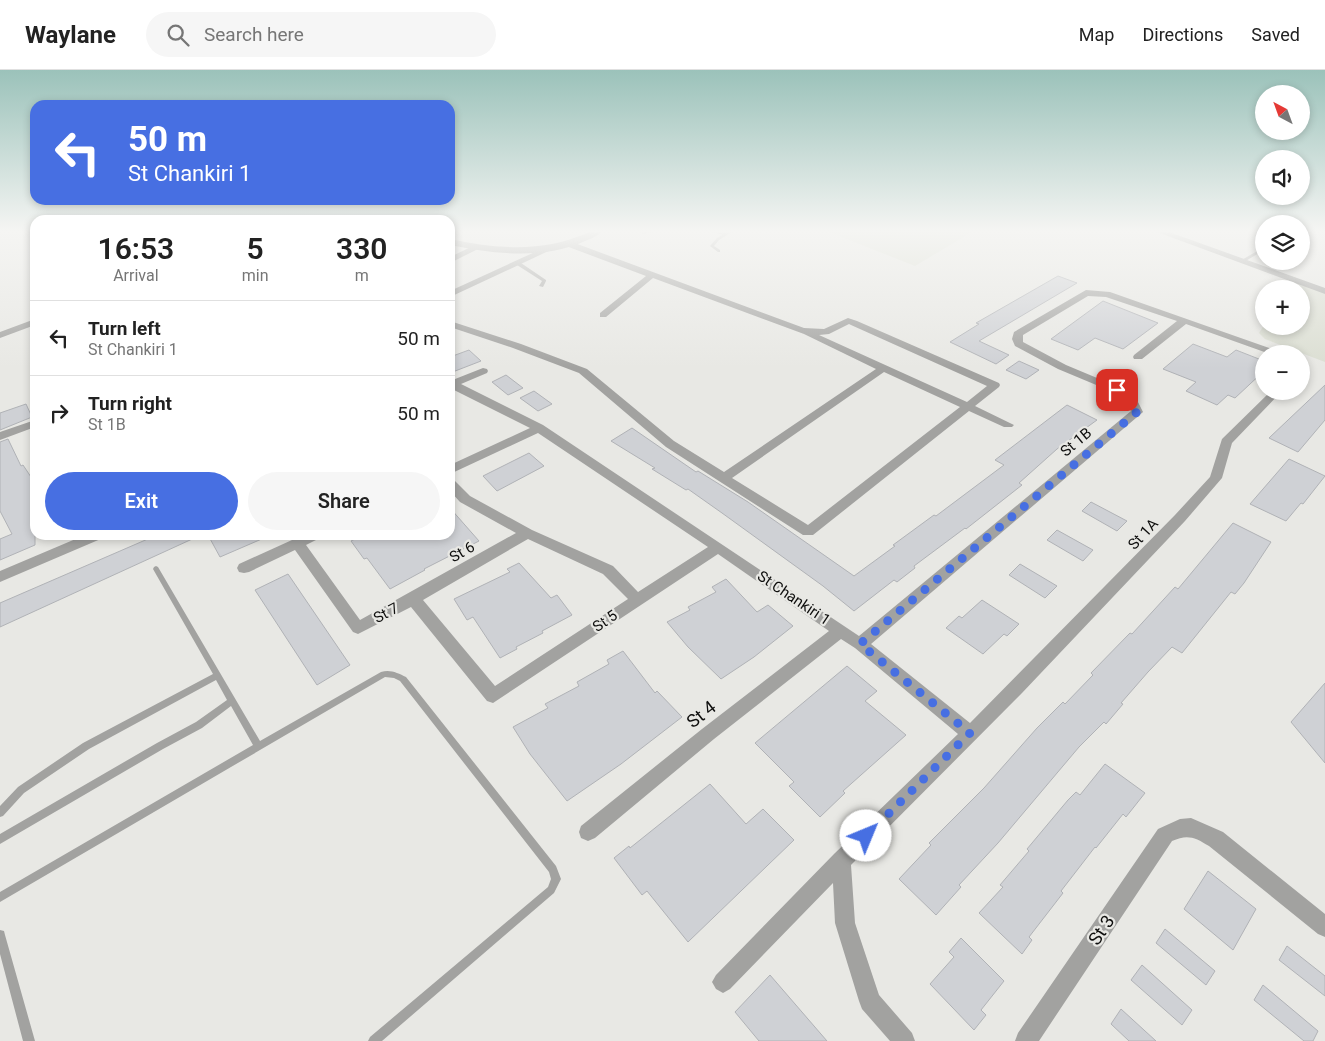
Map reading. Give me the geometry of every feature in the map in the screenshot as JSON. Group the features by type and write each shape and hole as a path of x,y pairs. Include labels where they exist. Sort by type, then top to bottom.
{"street":[{"path":"455,292 488,277"},
{"path":"603,315 649,277"},
{"path":"655,277 803,331 1008,425"},
{"path":"1287,277 1325,291"},
{"name":"St 1B","path":"860,644 1137,412 1132,400 1117,390 1062,367 1019,344 1018,334 1086,293 1108,294 1184,320"},
{"path":"1138,357 1184,320 1255,345"},
{"path":"455,326 517,346 583,371 670,444 808,532 995,385 848,321 826,332 803,331"},
{"path":"0,335 30,324"},
{"path":"724,478 884,368"},
{"name":"St Chankiri 1","path":"455,383 483,371"},
{"name":"St Chankiri 1","path":"455,387 538,428 718,547 860,644 970,733"},
{"name":"St 1A","path":"970,733 1180,518 1216,478 1226,442 1268,400"},
{"path":"0,436 30,428"},
{"path":"455,468 538,428"},
{"path":"455,488 465,499 527,533 608,570 637,600"},
{"name":"St 6","path":"413,599 527,533"},
{"path":"0,577 84,540"},
{"path":"244,568 303,540"},
{"name":"St 7","path":"297,543 358,628 413,599 493,696"},
{"name":"St 5","path":"493,696 718,547"},
{"name":"St 4","path":"588,832 708,734 841,630"},
{"path":"723,982 970,733"},
{"name":"St 3","path":"1026,1041 1165,835 1182,826 1196,828 1216,839 1325,927"},
{"path":"841,861 845,923 870,1001 904,1041"}],"lane":[{"path":"539,277 544,281 541,286"},
{"path":"156,569 259,748"},
{"path":"0,897 384,674 395,675 403,679 553,869 556,878 552,890 374,1041"},
{"path":"0,813 21,790 86,746 216,676"},
{"path":"0,839 199,725 231,702"},
{"path":"0,935 29,1041"}],"shaded area":[{"path":"1310,285 1325,290 1325,362 1310,356 1310,345 1281,345 1265,339 1261,335 1310,335"}],"building":[{"path":"1056,277 1062,277 1077,283 979,341 1009,355 996,364 950,342 979,324 976,323"},
{"path":"1103,301 1158,323 1123,349 1095,338 1078,350 1051,339"},
{"path":"1193,344 1227,357 1236,350 1255,357 1255,379 1235,398 1228,395 1217,405 1186,391 1196,382 1163,369"},
{"path":"469,350 481,361 455,371 455,355"},
{"path":"1019,361 1039,370 1026,379 1006,370"},
{"path":"506,375 523,388 508,395 492,382"},
{"path":"1325,385 1325,420 1298,452 1269,438 1310,400"},
{"path":"534,391 552,404 538,411 520,398"},
{"path":"26,404 30,418 0,430 0,413"},
{"path":"1067,405 1097,420 1057,449 1019,483 1022,485 966,529 914,566 915,568 897,582 894,580 854,611 823,586 688,489 686,490 652,469 655,468 611,441 632,428 696,472 698,471 748,502 854,576 895,546 893,545 934,515 936,516 1004,465 995,460"},
{"path":"8,439 21,466 23,465 30,476 30,540 35,540 35,545 0,560 0,539 12,534 0,511 0,442"},
{"path":"529,453 544,466 497,491 483,476"},
{"path":"1289,459 1325,476 1303,504 1301,503 1286,521 1250,504"},
{"path":"1091,502 1127,521 1117,531 1082,511"},
{"path":"455,514 479,541 390,589 367,558 364,559 351,541 455,540"},
{"path":"1233,523 1271,542 1244,583 1235,594 1231,592 1182,653 1172,647 1148,672 1121,703 1123,704 1106,724 1104,722 1079,747 998,843 959,885 961,887 936,915 899,879 931,845 929,843 984,788 1037,728 1063,702 1065,704 1093,675 1091,673 1130,633 1132,634 1175,587 1178,589"},
{"path":"1057,530 1093,550 1083,561 1047,540"},
{"path":"145,540 190,540 0,627 0,603"},
{"path":"211,540 259,540 220,557"},
{"path":"519,563 551,598 557,595 572,615 542,631 543,633 500,658 473,617 467,620 454,599 510,572 507,569"},
{"path":"1020,564 1057,586 1045,598 1009,575"},
{"path":"288,574 350,665 317,685 255,590"},
{"path":"726,579 757,612 768,605 793,626 754,657 721,679 688,647 667,622 690,610 688,607 716,592 712,587"},
{"path":"982,600 1019,624 1007,636 1004,634 983,654 946,628 959,616 962,618"},
{"path":"623,651 655,693 657,691 682,717 621,764 567,801 530,754 513,727 548,708 545,704 579,686 577,682 609,664 607,660"},
{"path":"847,666 877,691 865,701 906,735 843,791 845,793 820,817 789,786 794,782 755,743"},
{"path":"1325,683 1325,763 1291,722"},
{"path":"1105,764 1145,793 1126,817 1123,814 1061,891 1063,893 1029,937 1032,940 1022,954 979,913 1003,887 1000,885 1068,800 1076,792 1080,795"},
{"path":"710,784 746,824 763,809 794,840 688,942 647,891 642,895 614,858 629,846 630,848"},
{"path":"1208,871 1256,909 1233,950 1184,909"},
{"path":"1165,929 1215,971 1206,985 1156,943"},
{"path":"961,938 1004,981 981,1010 986,1015 974,1030 930,984 954,957 949,952"},
{"path":"1287,946 1325,976 1325,996 1279,960"},
{"path":"1142,965 1192,1010 1182,1025 1131,980"},
{"path":"770,975 827,1041 759,1041 735,1012"},
{"path":"1263,985 1318,1031 1313,1041 1304,1041 1254,1000"},
{"path":"1121,1009 1156,1041 1129,1041 1111,1024"}],"route":[{"path":"866,836 970,733 860,644 1137,412 1132,400 1117,390"}]}
